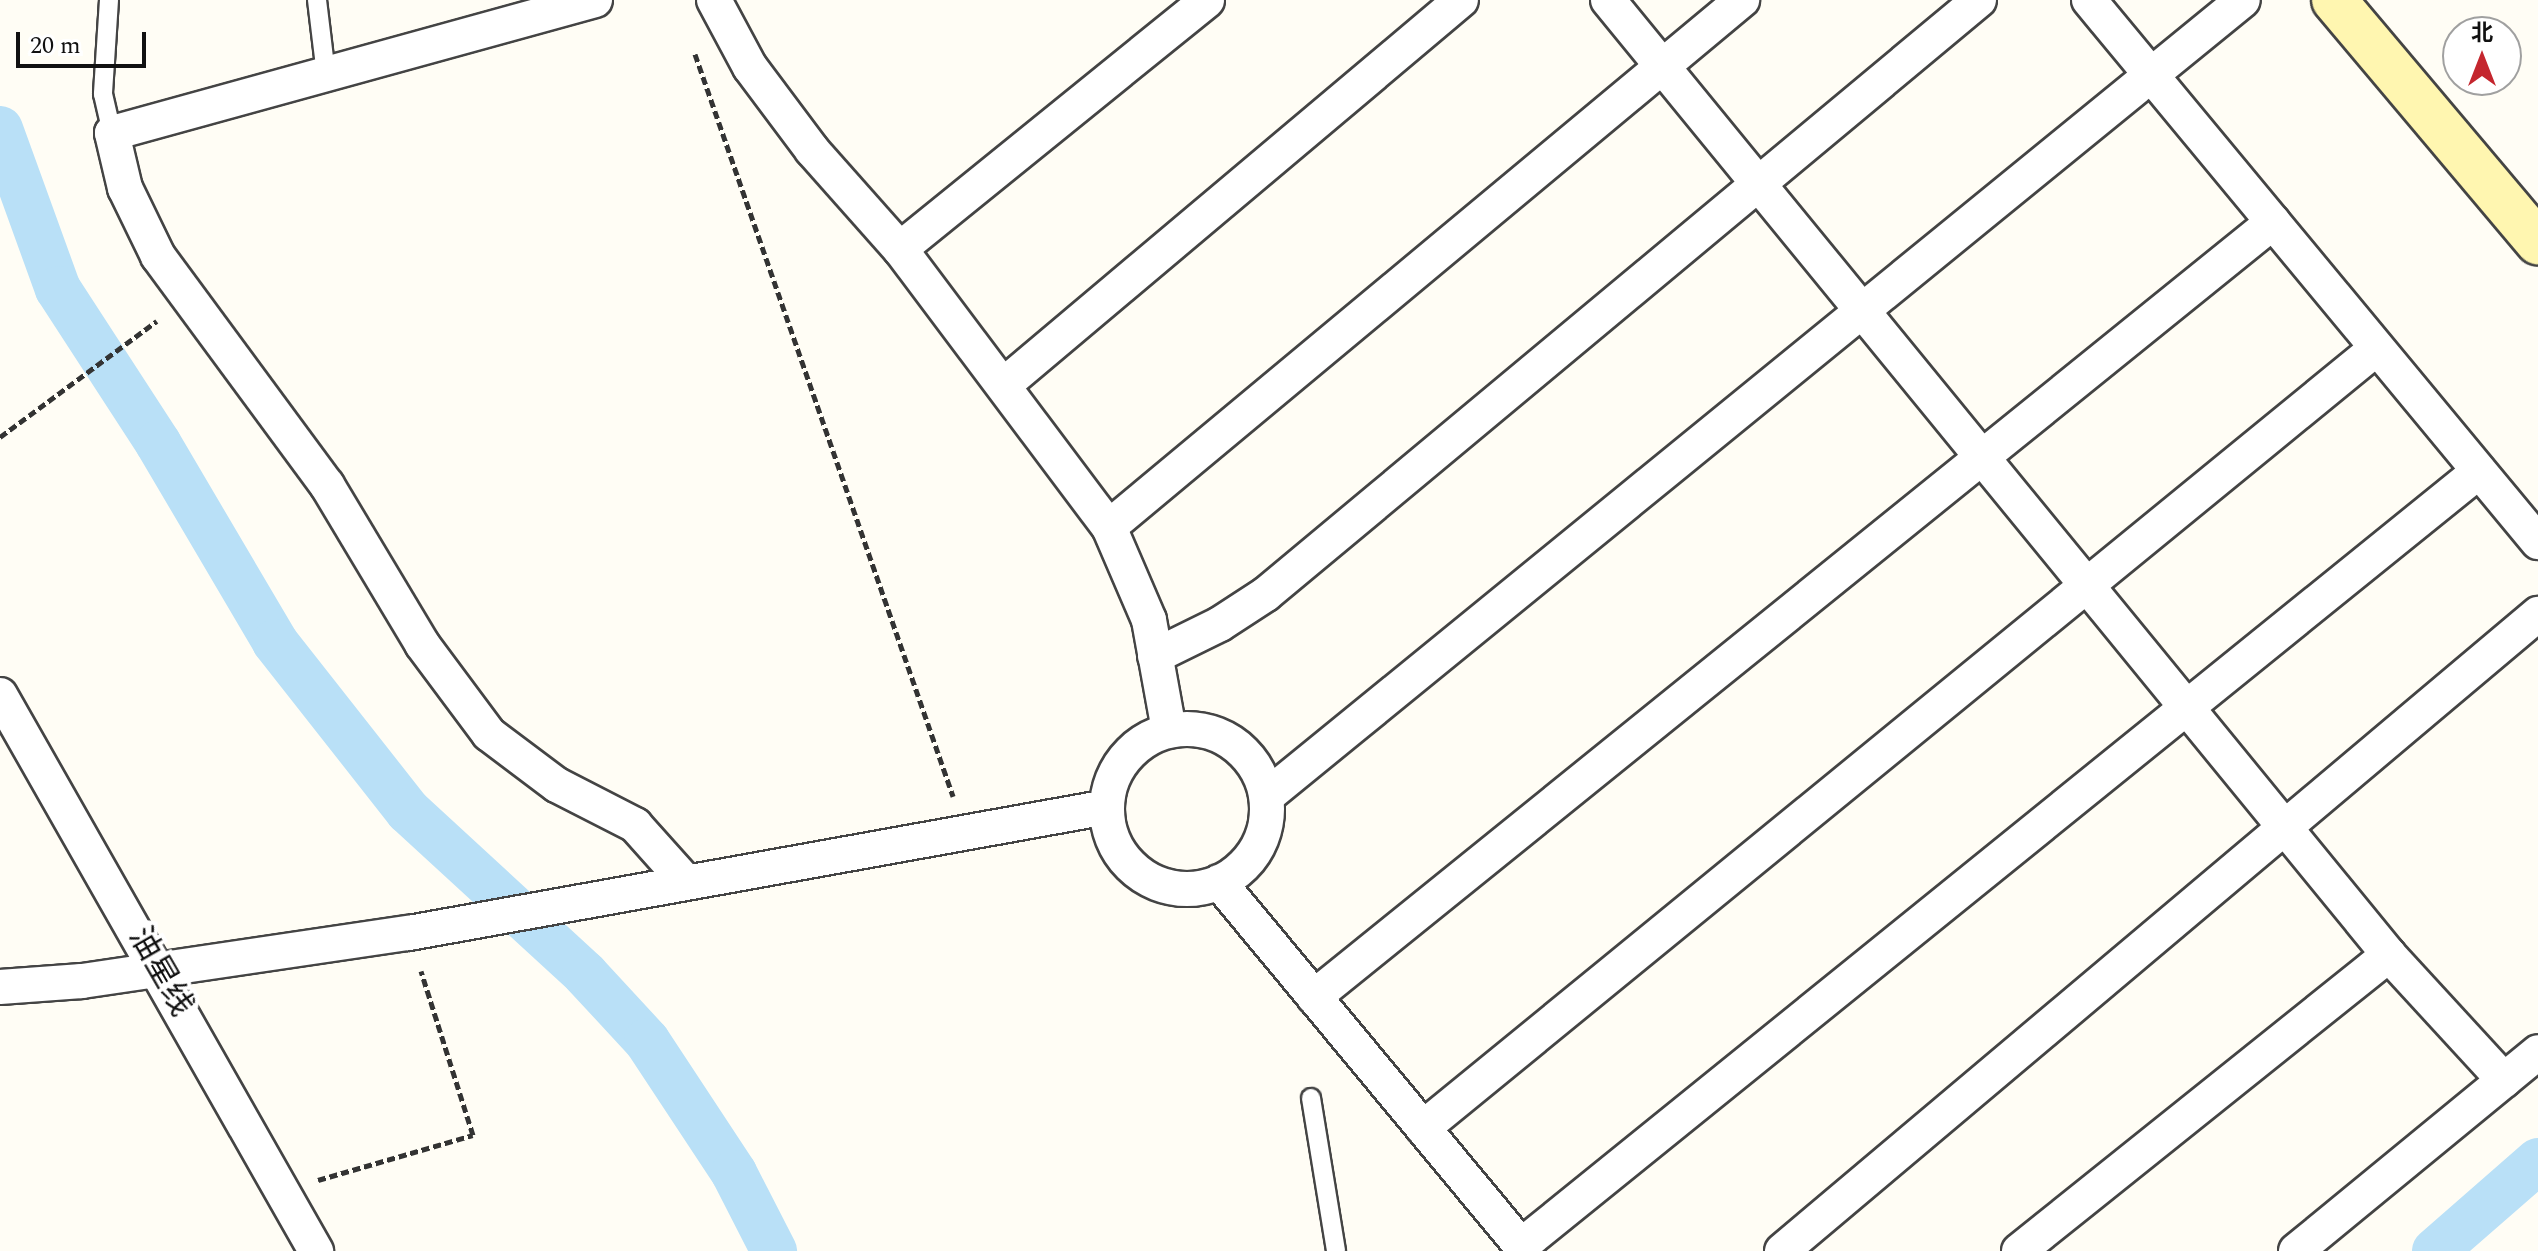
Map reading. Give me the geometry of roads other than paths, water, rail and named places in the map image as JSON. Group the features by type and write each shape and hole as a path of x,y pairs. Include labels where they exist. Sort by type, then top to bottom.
{"street":[{"path":"595,0 112,133 125,188 158,256 327,485 422,644 489,734 557,785 635,825 686,882"},
{"path":"714,0 750,67 812,150 900,249 1005,384 1109,527 1149,620 1169,730"},
{"path":"900,249 1207,0"},
{"path":"1005,384 1461,0"},
{"path":"1608,0 2389,955 2504,1080"},
{"path":"1109,527 1742,0"},
{"path":"1155,656 1220,624 1266,594 1979,0"},
{"path":"2089,0 2538,542"},
{"path":"1267,796 2243,0"},
{"path":"2334,0 2538,242"},
{"path":"1314,997 2273,222"},
{"path":"1423,1128 2377,348"},
{"path":"1219,882 1523,1248 2479,471"},
{"path":"1782,1251 2538,614"},
{"name":"油星线","path":"0,695 158,966 316,1251"},
{"path":"1169,730 1221,735 1242,750 1259,771 1267,796 1267,822 1258,847 1241,868 1219,882 1193,888 1166,886 1143,875 1123,857 1111,834 1107,807 1112,781 1125,758 1144,741 1169,730"},
{"path":"0,987 82,981 158,966 420,930 1107,807"},
{"path":"2019,1251 2389,955"},
{"path":"2296,1251 2538,1052"}],"lane":[{"path":"109,0 103,94 112,133"},
{"path":"317,0 326,74"},
{"path":"1311,1098 1336,1251"}],"waterway":[{"path":"0,129 58,289 158,443 275,642 408,811 585,974 647,1041 734,1173 774,1251"},
{"path":"2435,1251 2538,1161"}]}
